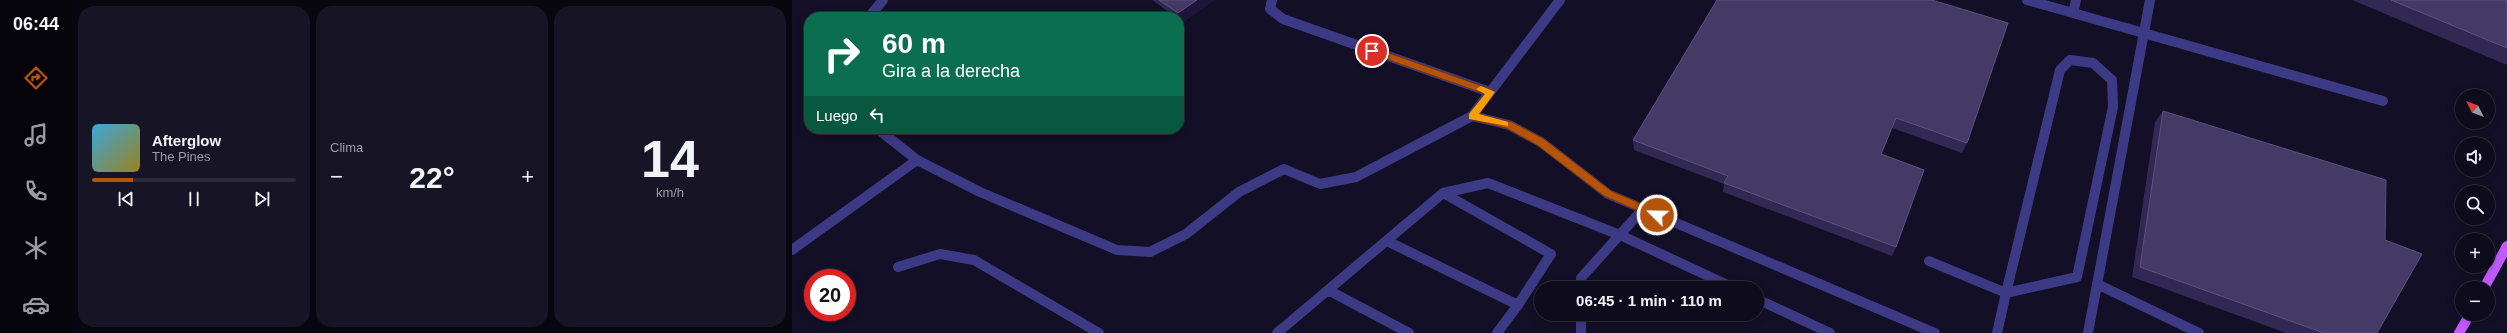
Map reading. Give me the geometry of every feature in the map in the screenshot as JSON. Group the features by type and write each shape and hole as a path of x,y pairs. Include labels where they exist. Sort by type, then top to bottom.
{"main road":[{"path":"2488,281 2507,246"},
{"path":"2460,333 2466,321"}],"street":[{"path":"873,12 883,0"},
{"path":"1272,0 1270,10 1283,19 1490,92"},
{"path":"884,134 917,160 980,192 1117,250 1150,252 1186,234 1239,192 1284,169 1320,184 1356,177 1472,116 1560,0"},
{"path":"2027,0 2383,101"},
{"path":"2073,13 2076,0"},
{"path":"2088,333 2150,0"},
{"path":"1928,261 2006,293 2077,277 2113,107 2112,80 2093,63 2070,60 2060,70 2006,293 1997,333"},
{"path":"1472,116 1509,125 1541,142 1608,194 1935,333"},
{"path":"792,250 917,160"},
{"path":"1277,333 1444,192 1488,183 1620,234 1719,281"},
{"path":"1444,192 1551,254 1518,305 1497,333"},
{"path":"1581,281 1581,278 1643,209"},
{"path":"1387,241 1518,305"},
{"path":"898,267 940,254 974,260 1099,333"},
{"path":"2097,284 2198,333"},
{"path":"1328,290 1409,333"},
{"path":"1764,302 1830,333"},
{"path":"1580,333 1581,321"}],"building":[{"path":"1159,0 1197,0 1179,12 1177,12"},
{"path":"1717,0 1932,0 2008,23 1967,143 1896,118 1881,154 1924,170 1896,247 1724,183 1728,176 1633,140"},
{"path":"2391,0 2507,0 2507,48"},
{"path":"2163,111 2386,180 2385,240 2422,254 2377,333 2324,333 2140,267"}],"slow traffic":[{"path":"1481,89 1490,92 1472,116 1505,124"}],"route":[{"path":"1372,51 1490,92 1472,116 1509,125 1541,142 1608,194 1657,215"}]}
